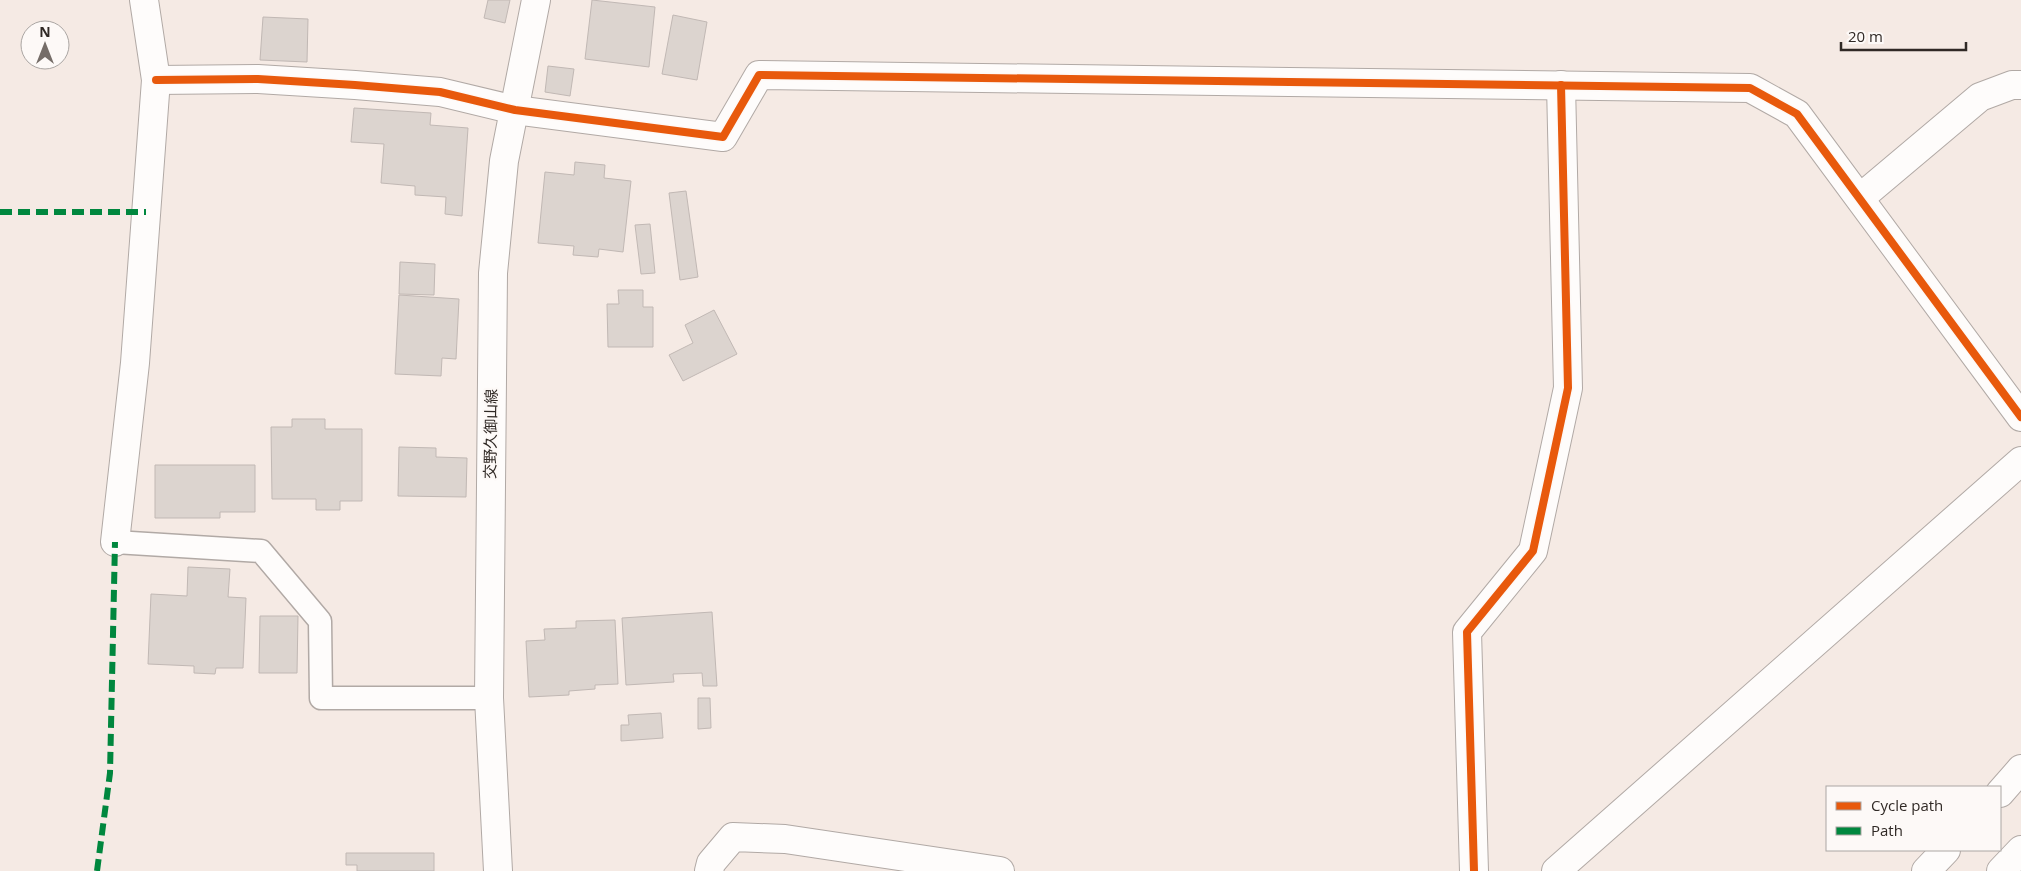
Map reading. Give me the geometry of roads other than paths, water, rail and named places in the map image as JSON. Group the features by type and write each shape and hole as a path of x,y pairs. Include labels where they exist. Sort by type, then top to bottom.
{"main road":[{"path":"115,542 135,363 156,80 144,0"},
{"name":"交野久御山線","path":"498,871 488,698 493,273 504,161 536,0"},
{"path":"156,80 258,79 440,92 515,110 724,137 759,75 1750,88 1797,114 2021,418"},
{"path":"1474,871 1467,632 1533,551 1568,388 1561,85"},
{"path":"1860,198 1980,97 2012,85 2021,85"},
{"path":"1556,871 2021,461"},
{"path":"2001,792 2021,769"},
{"path":"709,871 712,863 733,837 785,839 1000,871"},
{"path":"2001,871 2021,850"},
{"path":"1926,871 1945,851"}],"lane":[{"path":"115,542 261,551 320,621 321,698 488,698"}]}
